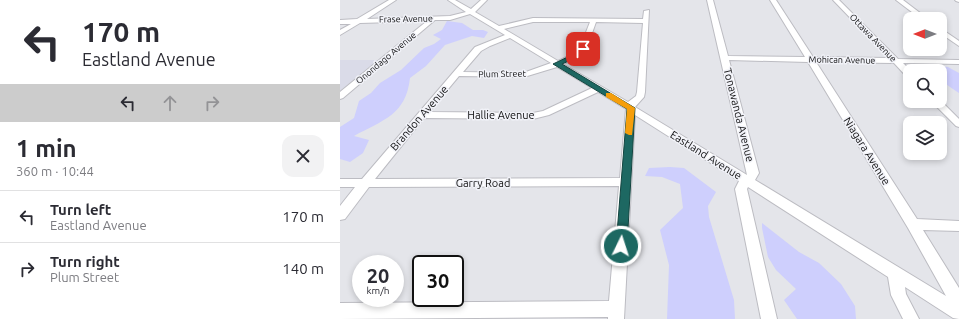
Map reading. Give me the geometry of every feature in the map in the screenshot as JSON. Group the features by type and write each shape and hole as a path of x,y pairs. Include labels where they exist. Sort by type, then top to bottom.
{"street":[{"path":"340,33 393,0"},
{"name":"Eastland Avenue","path":"451,0 631,108 959,312"},
{"path":"470,12 484,0"},
{"name":"Tonawanda Avenue","path":"710,0 753,173 748,181 742,184 741,189 769,319"},
{"name":"Niagara Avenue","path":"773,0 913,224 959,303"},
{"name":"Ottawa Avenue","path":"836,0 903,68"},
{"path":"900,0 916,12"},
{"path":"340,311 616,314 631,104 640,97 641,92 647,11"},
{"name":"Frase Avenue","path":"340,22 376,20 432,20 458,16 470,12"},
{"name":"Onondago Avenue","path":"340,96 432,20"},
{"path":"498,28 533,20 646,21"},
{"name":"Plum Street","path":"457,74 524,75 557,64 578,55 582,51 594,20"},
{"path":"947,35 959,44"},
{"name":"Brandon Avenue","path":"340,215 390,152 480,47 510,36"},
{"name":"Mohican Avenue","path":"725,58 959,62"},
{"name":"Hallie Avenue","path":"422,115 538,116 598,89"},
{"path":"943,108 959,124"},
{"name":"Garry Road","path":"340,183 626,182"},
{"path":"913,224 959,226"},
{"path":"895,273 899,295 910,319"}],"shaded area":[{"path":"447,21 462,23 473,30 483,30 488,32 484,38 472,36 445,45 426,66 410,78 408,90 404,100 391,115 354,136 369,140 363,153 350,162 340,159 340,127 354,118 359,101 371,93 380,83 401,70 424,48 441,39 433,35 442,30"},
{"path":"340,60 378,60 340,91"},
{"path":"947,67 959,73 959,93 947,84"},
{"path":"649,168 684,168 716,192 708,206 709,217 734,300 735,319 667,319 669,265 660,230 683,208 680,184 662,177 645,176"},
{"path":"762,223 799,252 819,263 841,284 855,306 856,319 797,319 784,300 796,289 776,270 768,257"}],"slow traffic":[{"path":"609,95 631,108 629,133"}],"route":[{"path":"583,49 578,55 557,64 631,108 621,246"}]}
